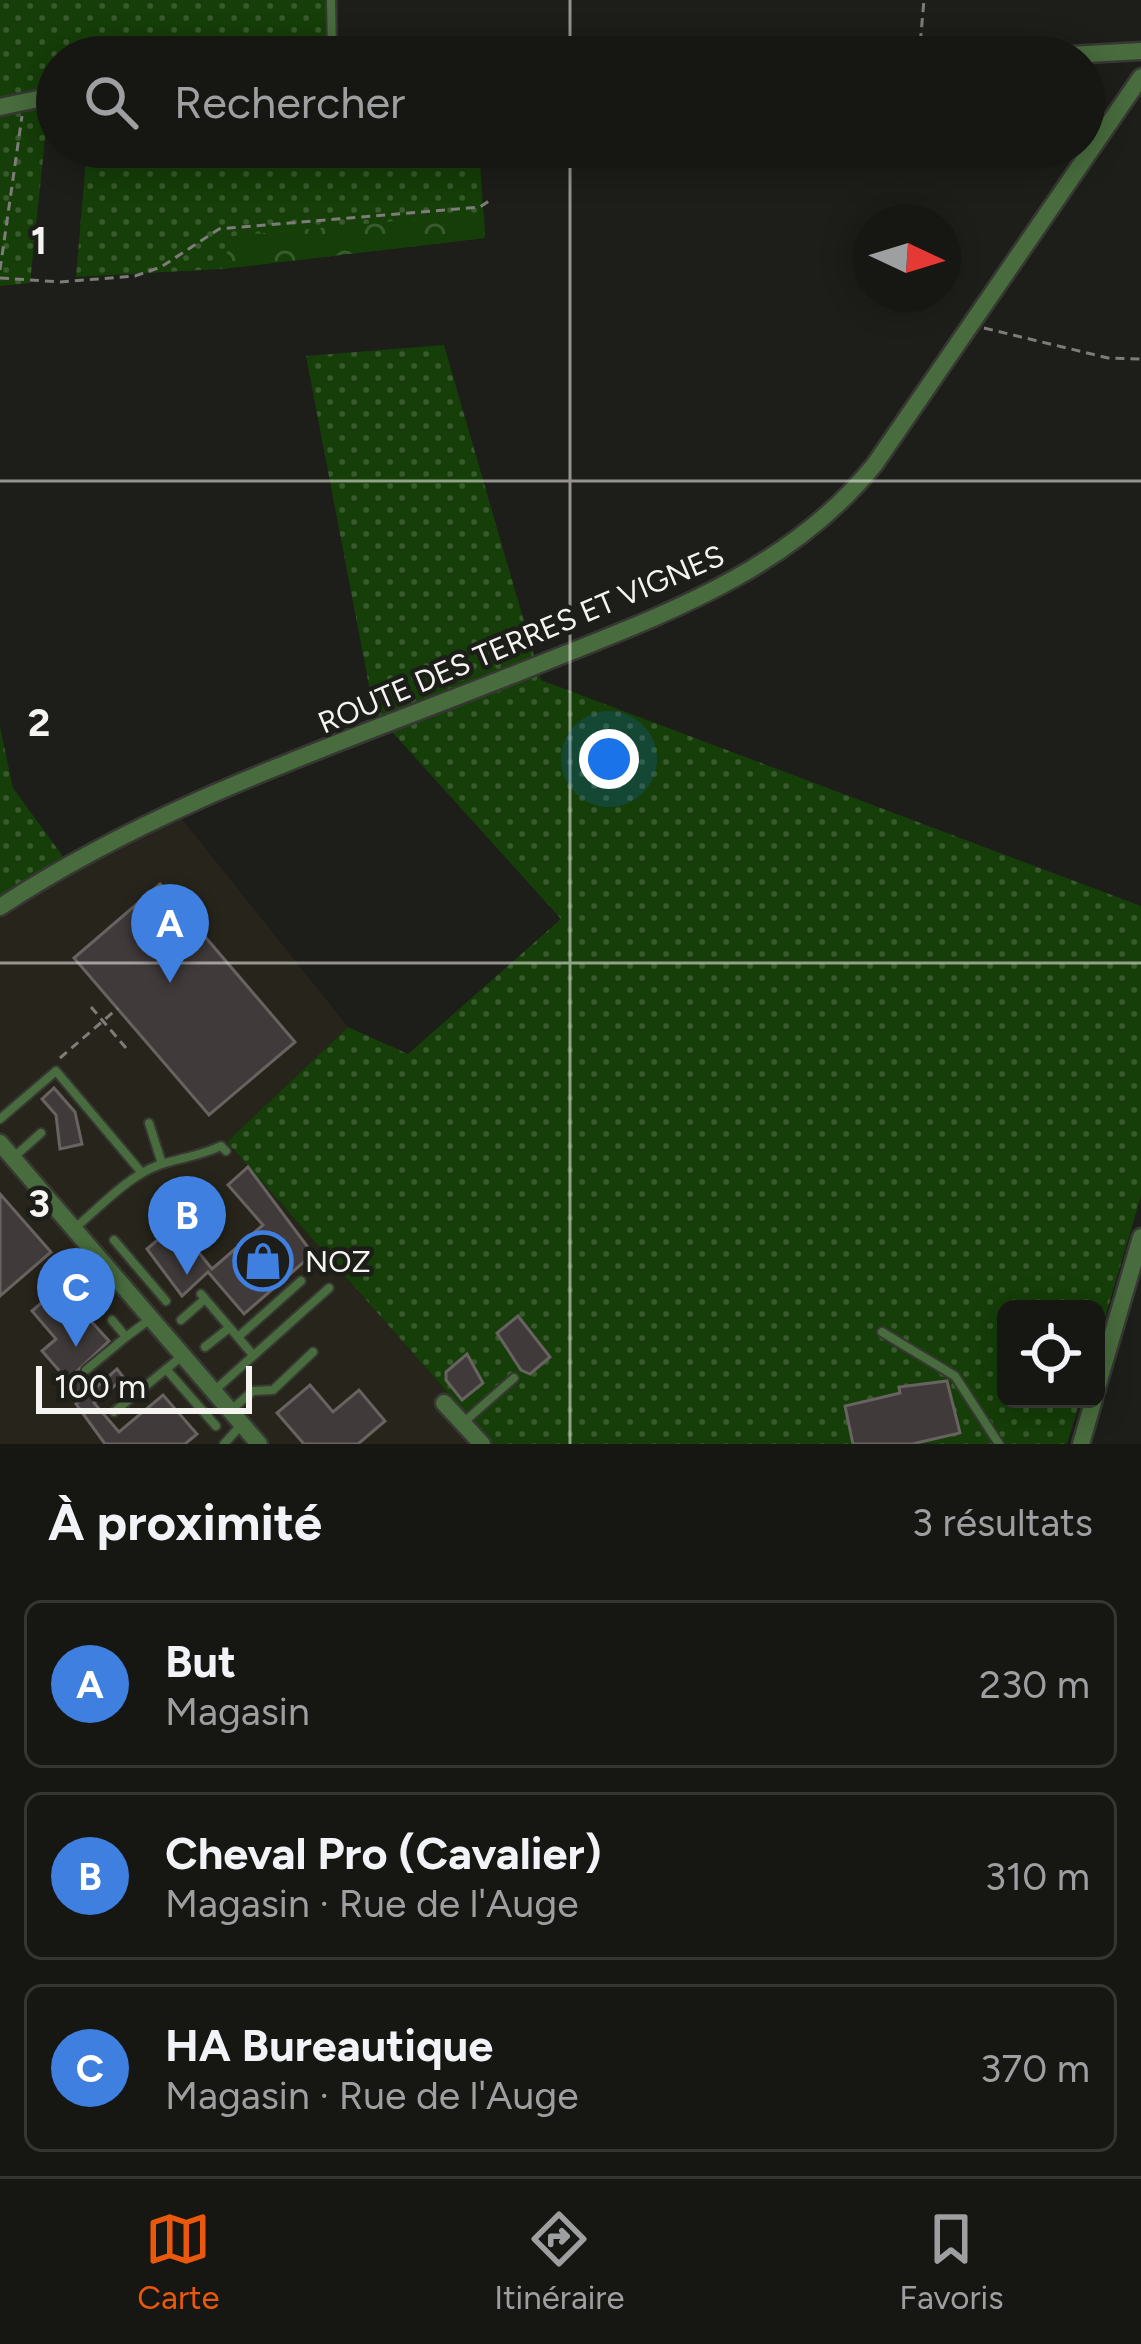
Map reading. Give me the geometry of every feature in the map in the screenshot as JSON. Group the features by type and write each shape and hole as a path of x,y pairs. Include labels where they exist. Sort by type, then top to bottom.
{"street":[{"path":"1105,53 1141,51"},
{"name":"ROUTE DES TERRES ET VIGNES","path":"1105,131 1141,77"},
{"path":"0,107 36,99"},
{"name":"ROUTE DES TERRES ET VIGNES","path":"0,907 160,817 739,579 840,508 977,325 1081,168"},
{"path":"0,1143 259,1444"},
{"path":"1105,1361 1141,1237"},
{"path":"444,1403 482,1444"},
{"path":"1081,1444 1091,1408"}],"lane":[{"path":"331,0 332,36"},
{"path":"0,1120 56,1071 142,1173"},
{"path":"149,1124 162,1164"},
{"path":"13,1158 41,1133"},
{"path":"74,1229 142,1173 162,1164 190,1161 221,1146 226,1151"},
{"path":"114,1240 166,1301"},
{"path":"83,1284 132,1261"},
{"path":"238,1337 301,1281"},
{"path":"214,1391 329,1288"},
{"path":"181,1319 203,1296 254,1355"},
{"path":"86,1370 151,1318"},
{"path":"112,1320 126,1337"},
{"path":"206,1347 230,1328"},
{"path":"882,1332 955,1376 999,1444"},
{"path":"224,1444 253,1391 273,1390 313,1352"},
{"path":"114,1412 183,1355"},
{"path":"166,1369 216,1426"},
{"path":"463,1423 514,1378"}],"path":[{"path":"921,36 924,0"},
{"path":"0,270 24,102"},
{"path":"0,278 60,282 135,276 161,267 219,229 459,209 492,199"},
{"path":"972,343 977,325 1108,358 1141,359"},
{"path":"91,1007 126,1048"},
{"path":"53,1064 118,1009"}],"shaded area":[{"path":"170,804 348,1027 227,1142 493,1444 0,1444 0,904"}],"green space":[{"path":"0,0 338,0 338,36 36,36 36,168 42,168 30,283 0,286"},
{"path":"85,168 480,168 485,238 221,269 76,277"},
{"path":"484,213 485,238 221,269 233,236"},
{"path":"444,345 541,680 1141,906 1141,1196 1105,1318 1105,1300 997,1300 997,1408 1078,1408 1067,1444 493,1444 227,1142 348,1027 408,1054 561,919 374,712 306,356"},
{"path":"0,727 13,788 67,862 0,904"}],"building":[{"path":"160,884 295,1042 209,1115 74,958"},
{"path":"54,1088 75,1112 82,1144 60,1149 56,1115 42,1099"},
{"path":"248,1167 313,1254 244,1314 208,1272 182,1296 147,1249 176,1224 212,1269 263,1225 228,1185"},
{"path":"0,1194 51,1252 0,1296"},
{"path":"60,1287 109,1341 76,1372 92,1391 117,1369 124,1378 94,1403 119,1432 163,1395 197,1434 185,1444 105,1444 76,1404 83,1398 42,1351 56,1339 32,1311"},
{"path":"518,1316 550,1357 530,1374 521,1370 497,1333"},
{"path":"467,1354 483,1383 462,1400 446,1380 446,1372"},
{"path":"947,1381 960,1433 912,1444 853,1444 845,1406 900,1393 899,1387"},
{"path":"310,1385 333,1412 359,1390 385,1421 358,1444 304,1444 277,1413"}],"place":[{"name":"But","path":"170,983"},
{"name":"NOZ","path":"263,1261"},
{"name":"Cheval Pro (Cavalier)","path":"187,1275"},
{"name":"HA Bureautique","path":"76,1347"}]}
